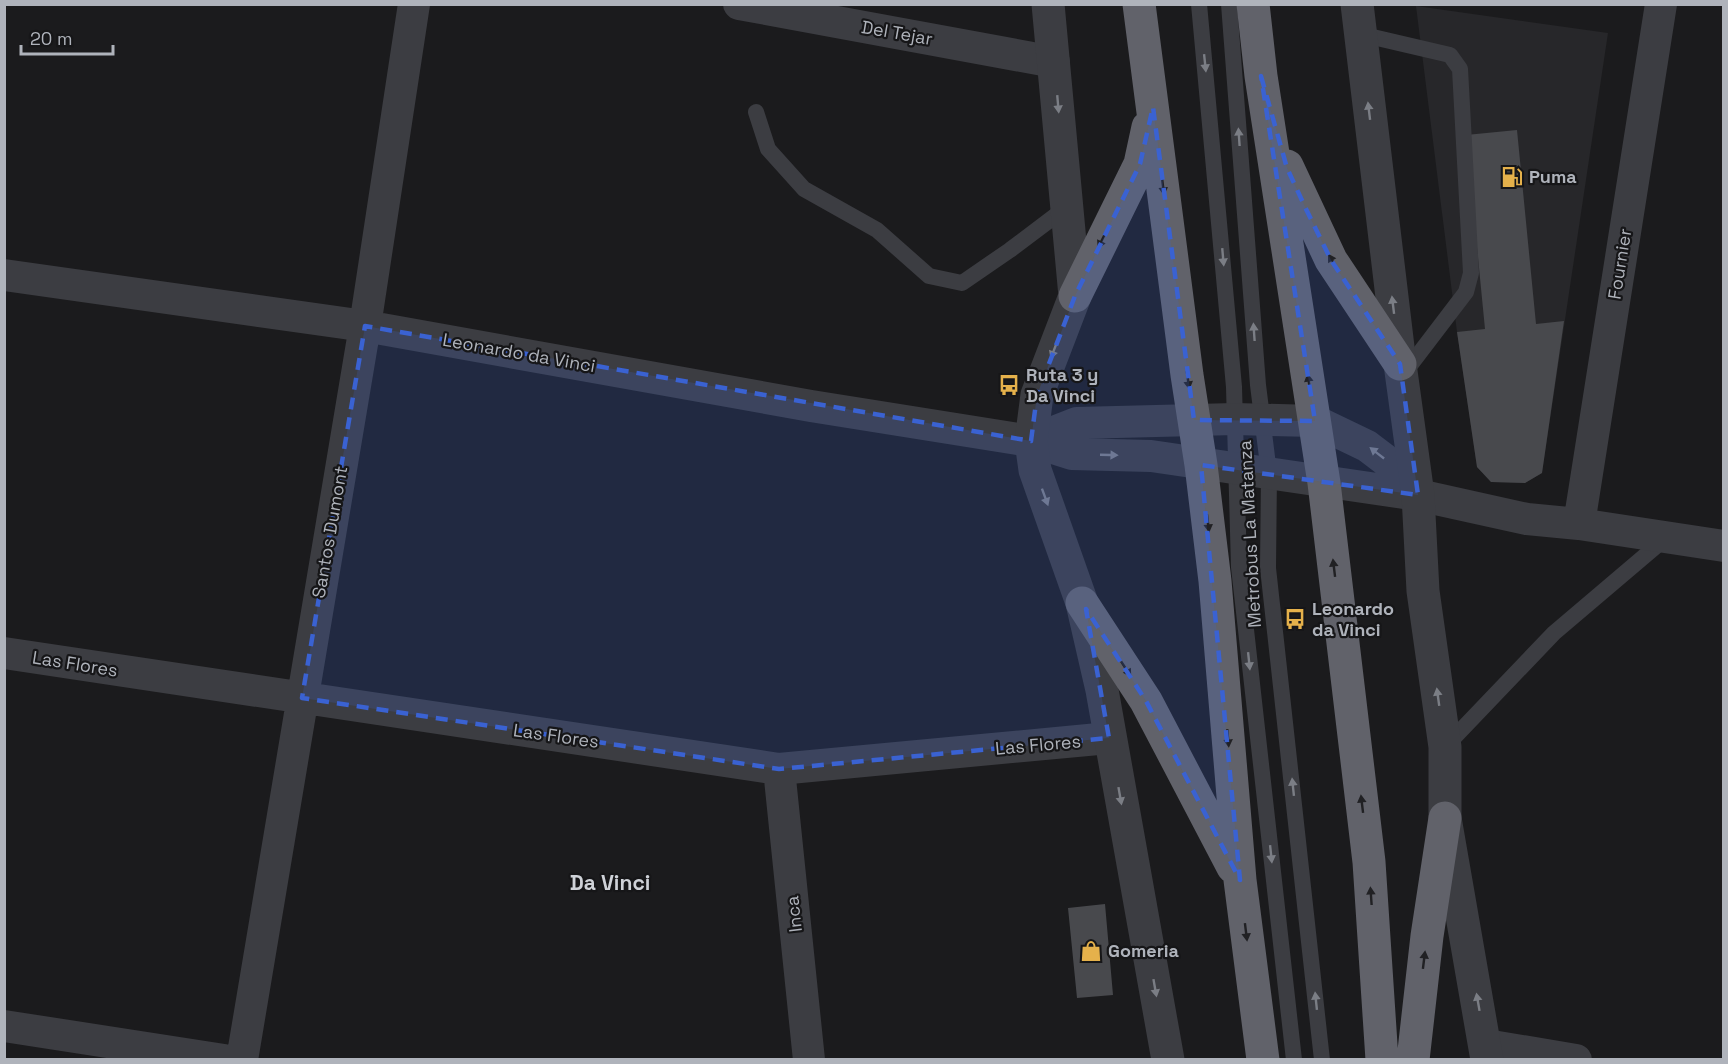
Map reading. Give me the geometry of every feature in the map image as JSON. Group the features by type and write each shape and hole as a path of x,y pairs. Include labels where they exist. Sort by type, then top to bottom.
{"highway":[{"path":"1139,4 1215,581 1240,879 1263,1059"},
{"path":"1253,4 1261,76 1324,483 1369,862 1382,1059"},
{"path":"1261,76 1287,168 1306,209 1331,260 1401,371"},
{"path":"1075,296 1140,164 1152,107"},
{"path":"1082,603 1146,701 1240,879"},
{"path":"1413,1059 1427,936 1445,818"}],"street":[{"name":"Santos Dumont","path":"242,1059 365,326 414,4"},
{"name":"Del Tejar","path":"739,4 1054,62"},
{"path":"1048,4 1075,296 1037,395 1031,441 1035,470 1082,603 1102,690 1168,1059"},
{"name":"Fournier","path":"1579,524 1661,4"},
{"path":"1358,19 1418,495 1424,591 1445,747 1445,818 1486,1052 1576,1059"},
{"name":"Leonardo da Vinci","path":"4,275 365,326 811,406 1031,441 1072,454 1150,456 1418,495 1527,519 1579,524 1724,546"},
{"path":"1031,441 1077,423 1249,419 1315,421 1368,446 1392,465 1418,495"},
{"name":"Las Flores","path":"4,653 779,769 1109,738"},
{"name":"Inca","path":"779,769 810,1059"},
{"path":"4,1026 224,1059"}],"lane":[{"name":"Metrobus La Matanza","path":"1199,4 1234,387 1249,419 1269,473 1268,568 1322,1059"},
{"name":"Metrobus La Matanza","path":"1229,4 1249,419 1237,470 1239,567 1294,1059"},
{"path":"1358,19 1450,55 1460,69 1471,273 1466,292 1401,371"},
{"path":"756,112 768,149 804,189 877,230 929,276 962,283 1067,207"},
{"path":"1445,747 1554,633 1667,537"}],"highlighted area":[{"path":"1261,76 1287,168 1306,209 1331,260 1400,364 1418,495 1201,465 1240,880 1146,701 1086,609 1109,738 779,769 302,698 365,326 1031,441 1037,395 1075,296 1140,164 1153,107 1194,420 1315,421"}],"shaded area":[{"name":"Puma","path":"1416,6 1608,33 1542,473 1525,483 1491,482 1477,467 1457,332"}],"building":[{"path":"1517,130 1536,324 1564,321 1542,473 1525,483 1491,482 1477,467 1457,332 1485,329 1466,135"},
{"name":"Gomeria","path":"1105,904 1113,995 1077,998 1068,908"}],"place":[{"name":"Puma","path":"1512,177"},
{"name":"Ruta 3 y Da Vinci","path":"1009,385"},
{"name":"Leonardo da Vinci","path":"1295,619"},
{"name":"Gomeria","path":"1091,951"}],"district":[{"name":"Da Vinci","path":"610,883"}]}
